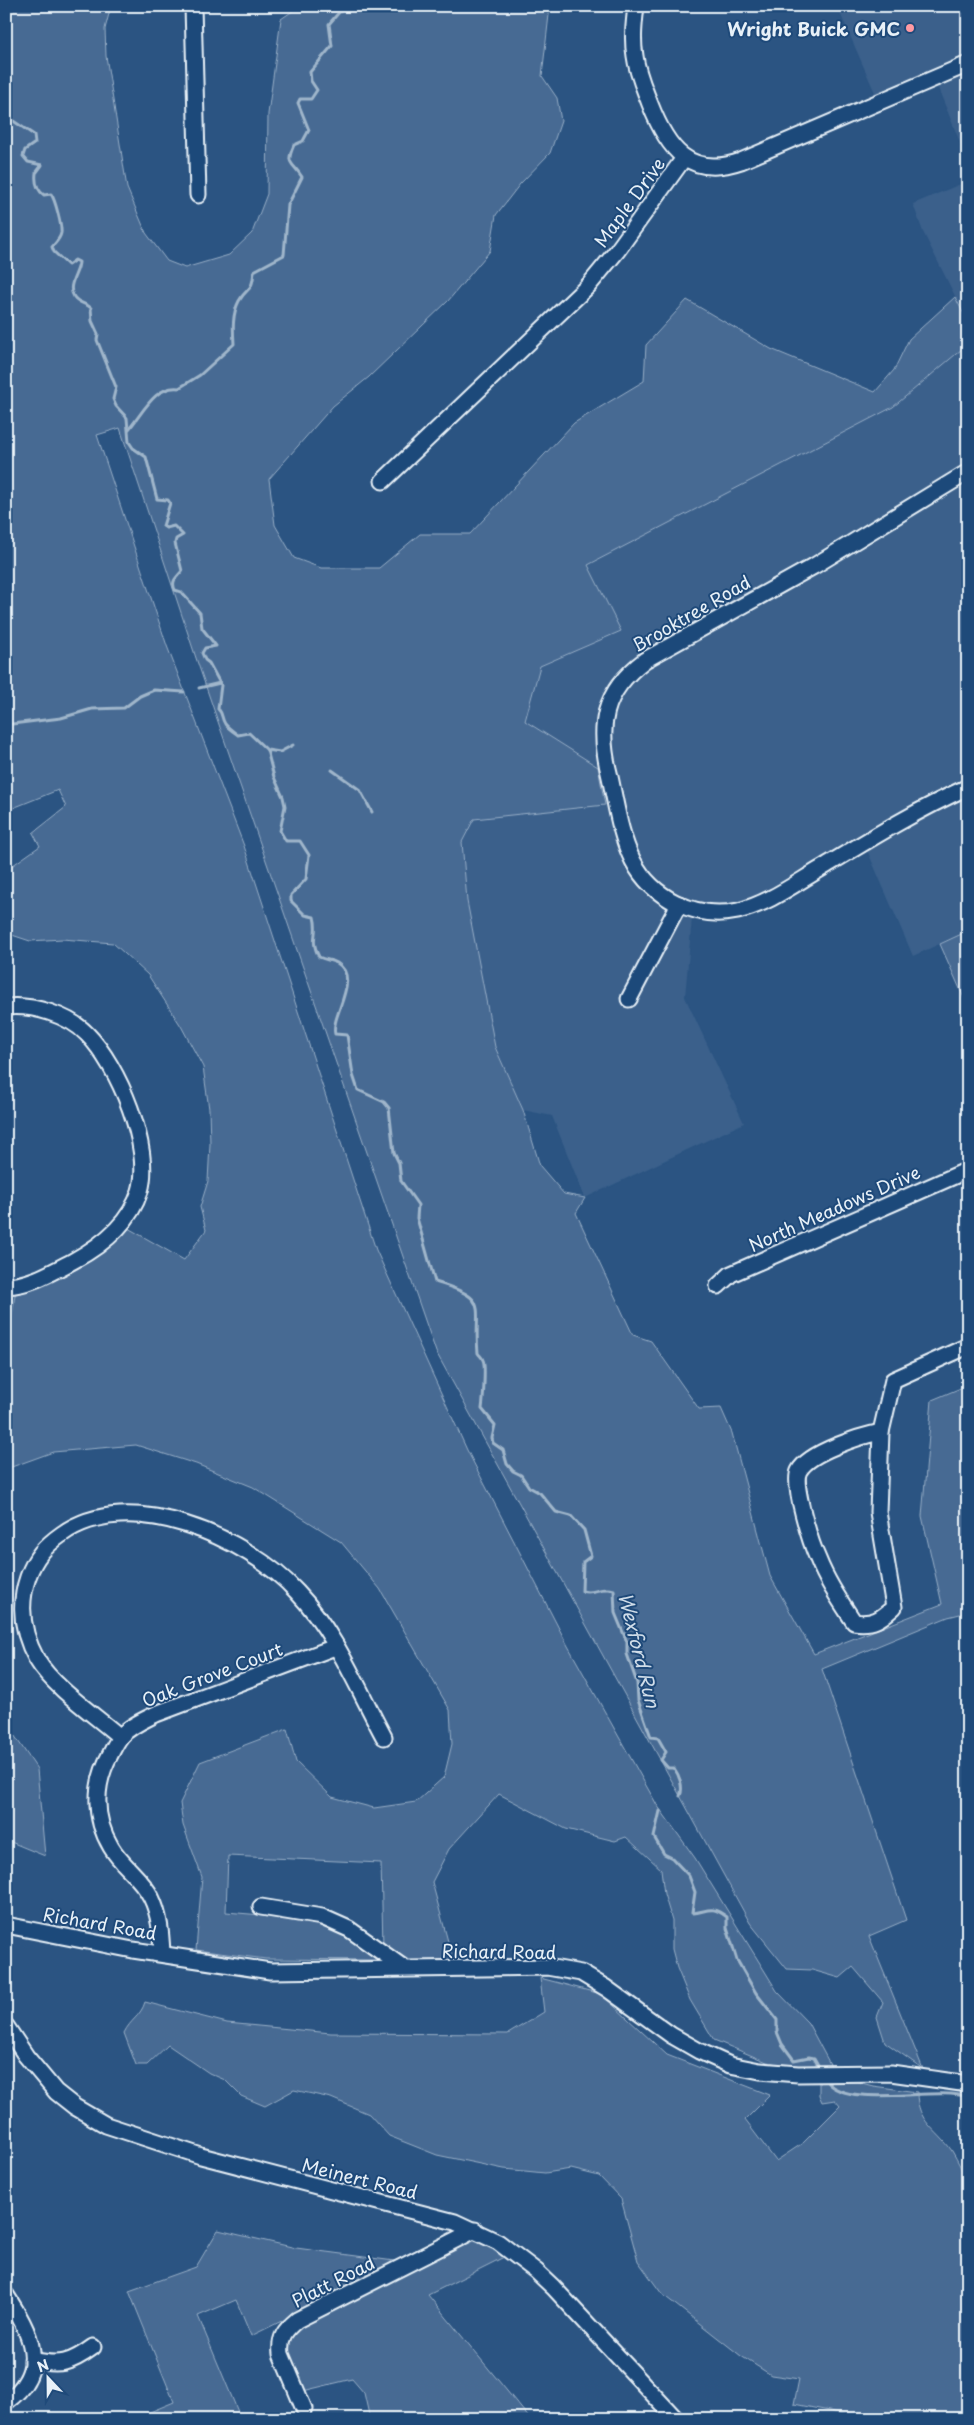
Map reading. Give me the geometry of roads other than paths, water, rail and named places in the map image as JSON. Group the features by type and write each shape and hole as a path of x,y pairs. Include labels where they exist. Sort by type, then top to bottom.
{"street":[{"path":"193,6 198,195"},
{"path":"636,6 633,46 641,82 664,136 684,158"},
{"name":"Maple Drive","path":"383,481 589,285 617,251 684,158 701,165 731,164 968,64"},
{"name":"Brooktree Road","path":"968,472 814,566 655,653 636,666 620,683 609,703 602,736 605,758 624,836 632,860 644,878 660,893 679,904 710,912 737,911 752,907 894,825 968,787"},
{"path":"629,999 679,904"},
{"path":"6,1007 47,1012 76,1026 96,1044 119,1084 133,1119 140,1140 143,1175 140,1191 133,1208 107,1238 80,1257 43,1277 25,1283 6,1286"},
{"name":"North Meadows Drive","path":"718,1286 731,1274 968,1170"},
{"path":"881,1432 832,1448 810,1459 799,1471 797,1486 817,1558 829,1582 854,1622 869,1624 882,1618 894,1607 878,1512 881,1432 893,1380 968,1346"},
{"path":"162,1953 160,1927 152,1898 145,1886 111,1848 101,1825 97,1805 99,1782 106,1761 120,1737 50,1676 38,1661 28,1642 22,1620 22,1598 35,1557 58,1537 90,1519 115,1514 148,1515 216,1537 277,1574 297,1591 312,1610 335,1647 384,1737"},
{"name":"Oak Grove Court","path":"120,1737 138,1723 156,1714 335,1647"},
{"path":"261,1907 322,1917 349,1928 404,1968"},
{"name":"Richard Road","path":"6,1925 270,1971 512,1966 547,1967 581,1973 614,1993 671,2035 699,2051 730,2065 760,2071 798,2074 891,2073 968,2084"},
{"name":"Meinert Road","path":"6,2026 26,2056 56,2092 75,2107 106,2125 201,2156 455,2222 498,2242 536,2271 676,2419"},
{"name":"Platt Road","path":"304,2409 281,2354 280,2344 282,2335 287,2328 297,2320 475,2230"},
{"path":"6,2295 30,2336 32,2360 24,2384 18,2393 6,2402"},
{"path":"32,2360 62,2364 72,2361 93,2347"}],"waterway":[{"path":"129,429 156,395 171,388 179,388 200,375 234,344 235,311 242,296 251,286 254,271 284,255 288,205 302,177 291,162 290,156 294,145 303,141 309,130 298,103 300,99 311,99 317,90 311,81 310,72 332,46 329,24 341,10 349,6"},
{"name":"Wexford Run","path":"6,95 12,120 34,135 35,143 25,150 23,156 28,162 42,165 36,173 37,185 44,195 51,194 53,197 61,233 59,239 52,247 54,252 68,265 75,260 79,262 71,288 72,293 76,299 91,308 92,321 98,334 97,340 116,387 113,399 116,406 127,418 129,442 133,448 146,457 157,499 168,500 170,503 163,526 166,528 174,526 183,535 176,539 175,543 182,571 175,580 174,587 200,613 202,628 216,646 205,648 202,653 221,685 218,709 229,728 238,735 249,733 267,750 274,777 285,806 280,831 286,841 300,841 309,855 306,879 291,895 291,901 305,915 314,917 314,941 319,957 337,963 344,970 347,978 344,997 335,1026 335,1034 347,1035 353,1075 358,1090 384,1102 389,1108 394,1153 399,1163 401,1181 418,1205 417,1218 435,1282 465,1294 473,1299 476,1306 478,1353 484,1363 482,1409 495,1425 492,1438 493,1443 503,1450 507,1464 513,1471 521,1475 529,1487 540,1493 556,1512 571,1516 584,1530 591,1556 583,1562 582,1591 614,1590 615,1613 627,1642 627,1654 637,1683 638,1700 651,1737 658,1738 666,1752 661,1760 668,1768 674,1768 679,1778 681,1785 680,1796"},
{"path":"199,688 220,683"},
{"path":"12,724 61,718 92,709 124,708 140,696 154,690 184,692"},
{"path":"267,750 280,752 293,745"},
{"path":"332,770 360,790 372,812"},
{"name":"Wexford Run","path":"660,1811 654,1837 664,1854 672,1858 689,1876 695,1892 692,1913 713,1910 727,1917 727,1928 737,1960 756,1993 777,2020 777,2032 782,2044 794,2060 814,2058 818,2065"},
{"name":"Wexford Run","path":"827,2082 838,2090 854,2094 873,2096 954,2094 968,2097"}],"place":[{"name":"Wright Buick GMC","path":"910,28"}]}
